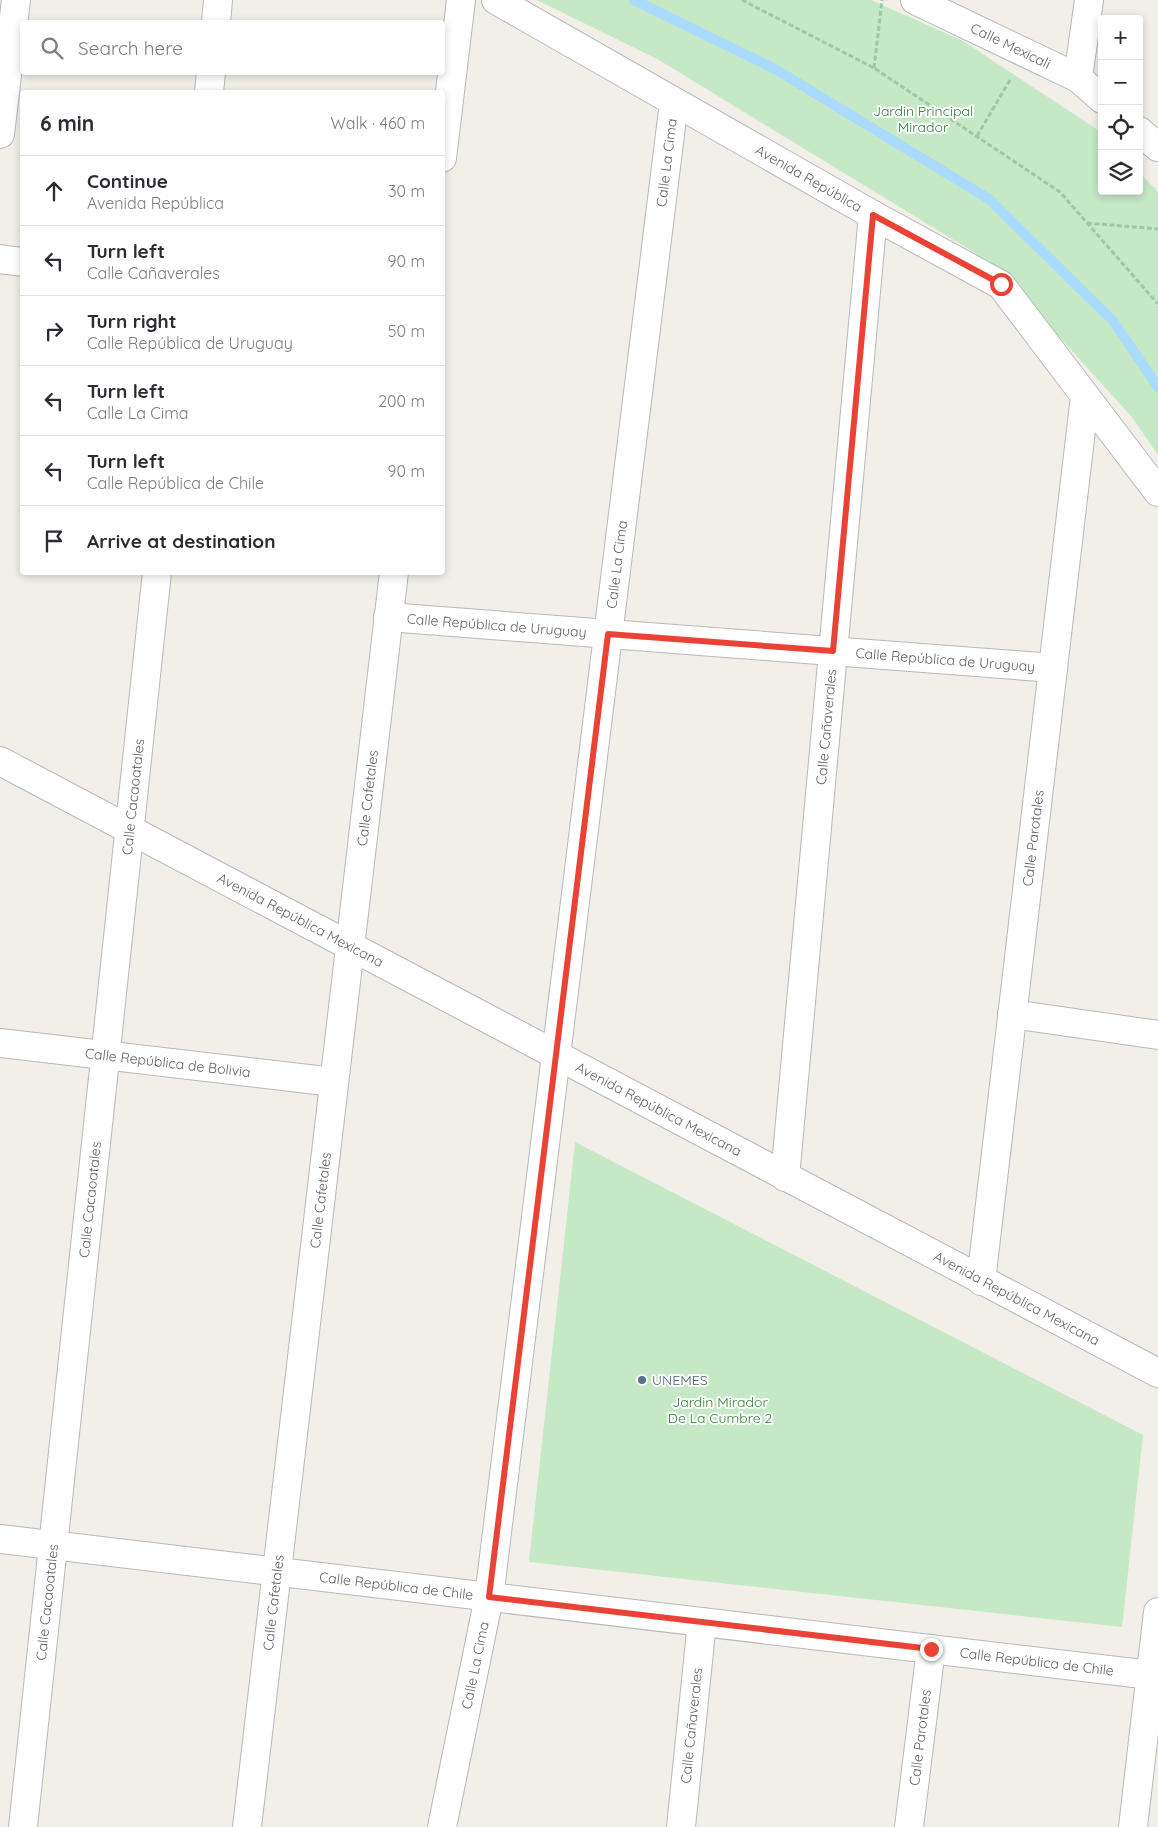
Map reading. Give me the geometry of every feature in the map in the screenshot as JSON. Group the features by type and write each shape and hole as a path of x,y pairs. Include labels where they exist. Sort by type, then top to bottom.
{"street":[{"path":"0,134 16,0"},
{"path":"216,20 218,0"},
{"path":"445,133 461,0"},
{"name":"Avenida República","path":"496,0 873,215 1001,284 1158,492"},
{"name":"Calle Mexicali","path":"915,0 1078,78 1098,96"},
{"path":"1078,78 1089,0"},
{"path":"209,90 211,75"},
{"name":"Calle La Cima","path":"442,1827 489,1597 674,102"},
{"path":"1143,134 1158,147"},
{"name":"Calle Cañaverales","path":"785,1177 873,215"},
{"path":"0,259 20,262"},
{"name":"Calle Parotales","path":"981,1281 1085,396"},
{"name":"Calle Cacaoatales","path":"23,1827 157,575"},
{"name":"Calle Cafetales","path":"247,1827 394,575"},
{"name":"Calle República de Uruguay","path":"388,617 1053,668"},
{"name":"Avenida República Mexicana","path":"0,761 1158,1373"},
{"path":"1012,1014 1158,1035"},
{"name":"Calle República de Bolivia","path":"0,1043 334,1082"},
{"name":"Calle República de Chile","path":"0,1539 1150,1676"},
{"path":"1133,1827 1158,1612"},
{"name":"Calle Cañaverales","path":"681,1827 702,1622"},
{"name":"Calle Parotales","path":"909,1827 931,1649"},
{"path":"0,1823 8,1827"}],"path":[{"path":"742,0 874,68 1060,192 1158,304"},
{"path":"874,68 882,0"},
{"path":"977,136 1026,54"},
{"path":"1087,223 1158,229"}],"green space":[{"name":"Jardin Principal Mirador","path":"537,0 871,0 963,41 1098,130 1098,195 1143,195 1143,176 1158,192 1158,455 1131,416 993,264 659,60"},
{"name":"Jardin Mirador De La Cumbre 2","path":"575,1142 1143,1435 1122,1627 529,1562"}],"waterway":[{"path":"634,0 775,69 989,199 1113,321 1158,387"}],"place":[{"name":"UNEMES","path":"642,1380"}],"route":[{"path":"931,1649 489,1597 608,634 833,651 873,215 1001,284"}]}
